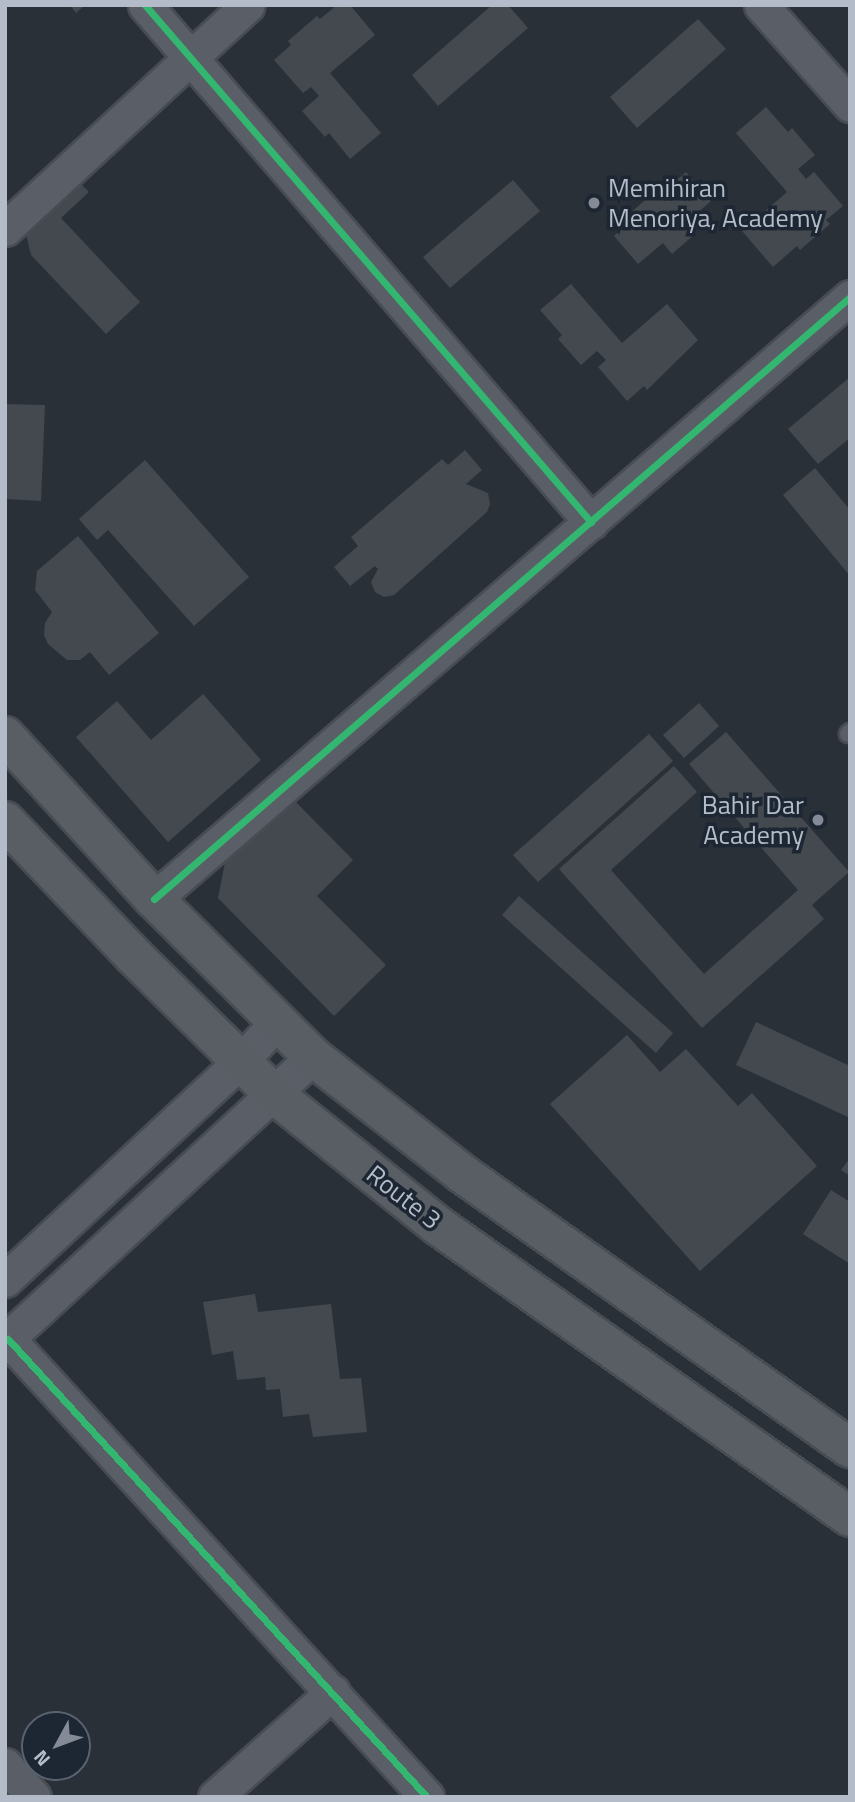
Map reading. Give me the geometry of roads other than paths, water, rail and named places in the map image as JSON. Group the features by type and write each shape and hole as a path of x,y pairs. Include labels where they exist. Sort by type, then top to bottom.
{"main road":[{"path":"5,736 154,899 313,1057 460,1172 850,1448"},
{"name":"Route 3","path":"5,821 275,1095 440,1227 850,1517"}],"street":[{"path":"145,5 591,522"},
{"path":"5,229 248,5"},
{"path":"761,5 850,105"},
{"path":"154,899 850,297"},
{"path":"5,1280 240,1062 277,1022"},
{"path":"313,1057 7,1340 427,1797"},
{"path":"215,1797 333,1692"},
{"path":"5,1765 34,1797"}],"place":[{"name":"Memihiran Menoriya, Academy","path":"594,203"},
{"name":"Bahir Dar Academy","path":"818,820"}]}
